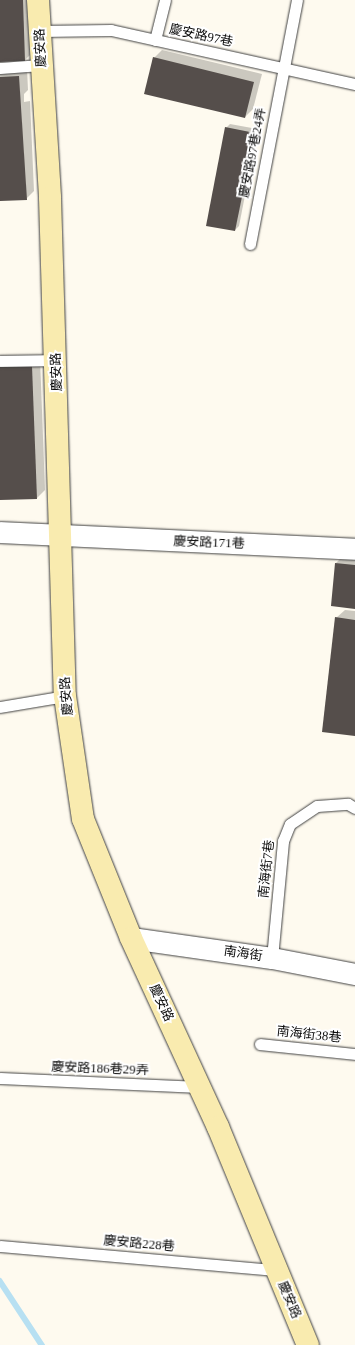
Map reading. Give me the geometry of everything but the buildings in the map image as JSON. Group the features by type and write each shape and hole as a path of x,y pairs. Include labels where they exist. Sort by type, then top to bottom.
{"main road":[{"name":"慶安路","path":"38,0 50,198 57,360 65,696 83,819 131,938 200,1087 308,1345"}],"street":[{"name":"慶安路171巷","path":"0,532 62,537 355,549"},
{"name":"南海街","path":"131,938 272,958 355,974"}],"lane":[{"path":"155,40 165,0"},
{"name":"慶安路97巷24弄","path":"250,244 297,0"},
{"name":"慶安路97巷","path":"40,31 111,30 355,84"},
{"path":"0,68 41,65"},
{"path":"0,361 57,360"},
{"path":"0,707 65,696"},
{"name":"南海街7巷","path":"272,958 283,841 290,824 317,806 352,806"},
{"name":"南海街38巷","path":"260,1044 355,1054"},
{"name":"慶安路186巷29弄","path":"0,1078 200,1087"},
{"name":"慶安路228巷","path":"0,1246 276,1270"}],"waterway":[{"path":"0,1281 42,1345"}]}
